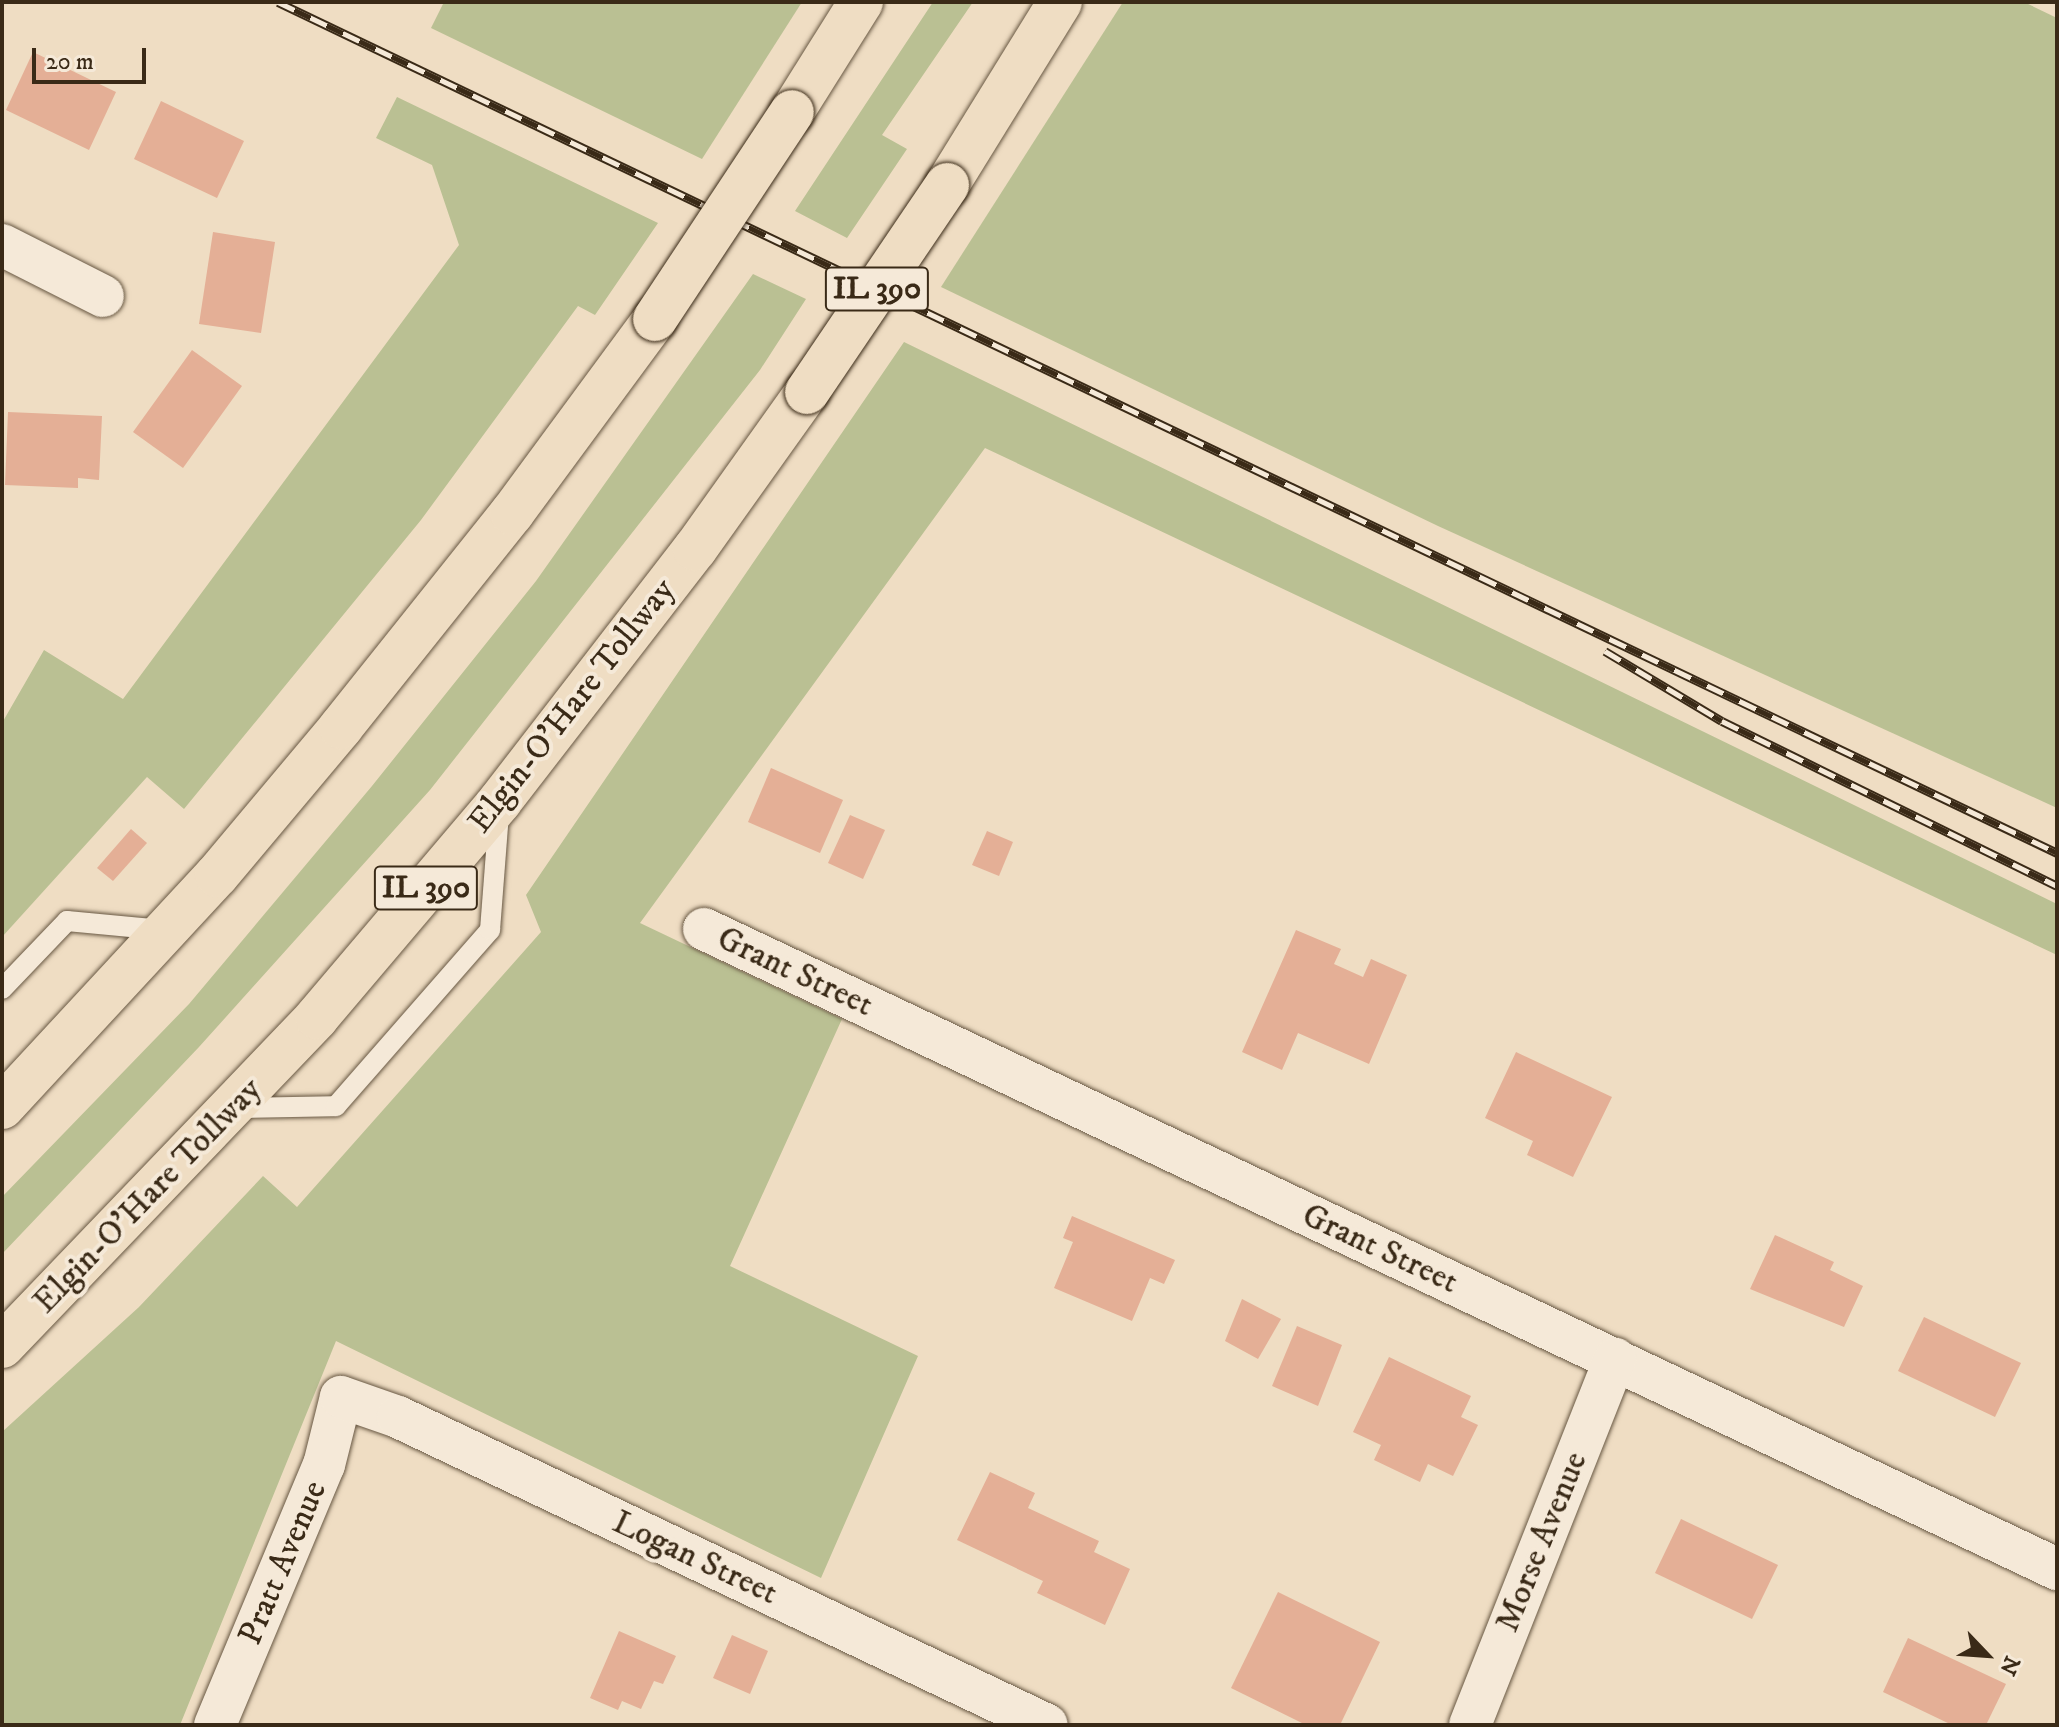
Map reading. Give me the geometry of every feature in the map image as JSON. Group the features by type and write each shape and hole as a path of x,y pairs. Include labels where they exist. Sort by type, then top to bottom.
{"highway":[{"path":"2,1107 166,930 341,727 512,513 655,319 861,2"},
{"name":"Elgin-O'Hare Tollway","path":"2,1346 232,1108 500,801 695,549 807,392 947,185 1060,2"}],"street":[{"path":"2,245 103,296"},
{"name":"Grant Street","path":"704,929 2057,1569"},
{"name":"Morse Avenue","path":"1470,1725 1615,1359"},
{"name":"Pratt Avenue","path":"215,1725 324,1465 341,1397"},
{"name":"Logan Street","path":"341,1397 398,1417 1047,1725"}],"lane":[{"path":"232,1108 336,1106 490,930 500,801"},
{"path":"2,989 67,921 166,930"}],"green space":[{"path":"444,2 802,2 702,159 431,28"},
{"path":"933,2 973,2 882,135 907,149 847,238 795,211"},
{"path":"1123,2 2024,2 2057,18 2057,808 1438,526 941,287"},
{"path":"397,97 658,223 595,315 578,306 421,520 184,809 147,777 2,937 2,723 44,650 123,699 459,245 432,165 376,138"},
{"path":"753,274 806,299 760,370 430,790 199,1047 2,1254 2,1197 189,1004 372,786 536,581"},
{"path":"904,342 2057,904 2057,955 985,448 640,923 842,1019 730,1266 918,1356 821,1578 336,1341 180,1725 2,1725 2,1432 139,1307 263,1176 297,1207 541,932 526,895"}],"building":[{"path":"33,52 116,92 89,150 6,110"},
{"path":"161,101 244,141 217,198 134,159"},
{"path":"213,232 275,242 261,333 199,324"},
{"path":"192,350 242,386 183,468 133,432"},
{"path":"8,412 102,416 99,480 78,478 78,488 5,485"},
{"path":"771,768 843,800 820,853 748,822"},
{"path":"850,815 885,830 863,879 828,863"},
{"path":"131,829 147,843 113,881 97,868"},
{"path":"987,831 1013,842 999,876 972,865"},
{"path":"1296,930 1341,949 1334,964 1363,977 1371,959 1407,975 1369,1064 1298,1033 1282,1070 1242,1052"},
{"path":"1516,1052 1612,1097 1573,1177 1527,1155 1533,1141 1485,1118"},
{"path":"1072,1216 1175,1260 1164,1284 1150,1278 1132,1321 1054,1288 1073,1242 1063,1238"},
{"path":"1775,1235 1834,1262 1830,1270 1863,1286 1844,1327 1750,1289"},
{"path":"1242,1299 1281,1319 1258,1359 1225,1341"},
{"path":"1924,1317 2021,1363 1995,1417 1898,1371"},
{"path":"1297,1326 1342,1345 1318,1406 1272,1386"},
{"path":"1389,1357 1471,1396 1461,1417 1478,1425 1453,1476 1428,1464 1420,1482 1374,1460 1381,1445 1353,1432"},
{"path":"990,1472 1035,1493 1028,1508 1099,1541 1094,1552 1130,1569 1105,1625 1037,1593 1043,1581 957,1540"},
{"path":"1681,1519 1778,1565 1752,1619 1655,1573"},
{"path":"1278,1592 1380,1642 1340,1725 1306,1725 1231,1688"},
{"path":"619,1631 676,1656 663,1684 654,1681 641,1709 622,1701 618,1710 590,1698"},
{"path":"732,1635 768,1651 750,1694 713,1678"},
{"path":"1908,1638 2006,1684 1986,1725 1952,1725 1883,1692"}],"railway":[{"path":"278,2 2057,853"},
{"path":"1605,651 1722,721 2057,886"}]}
